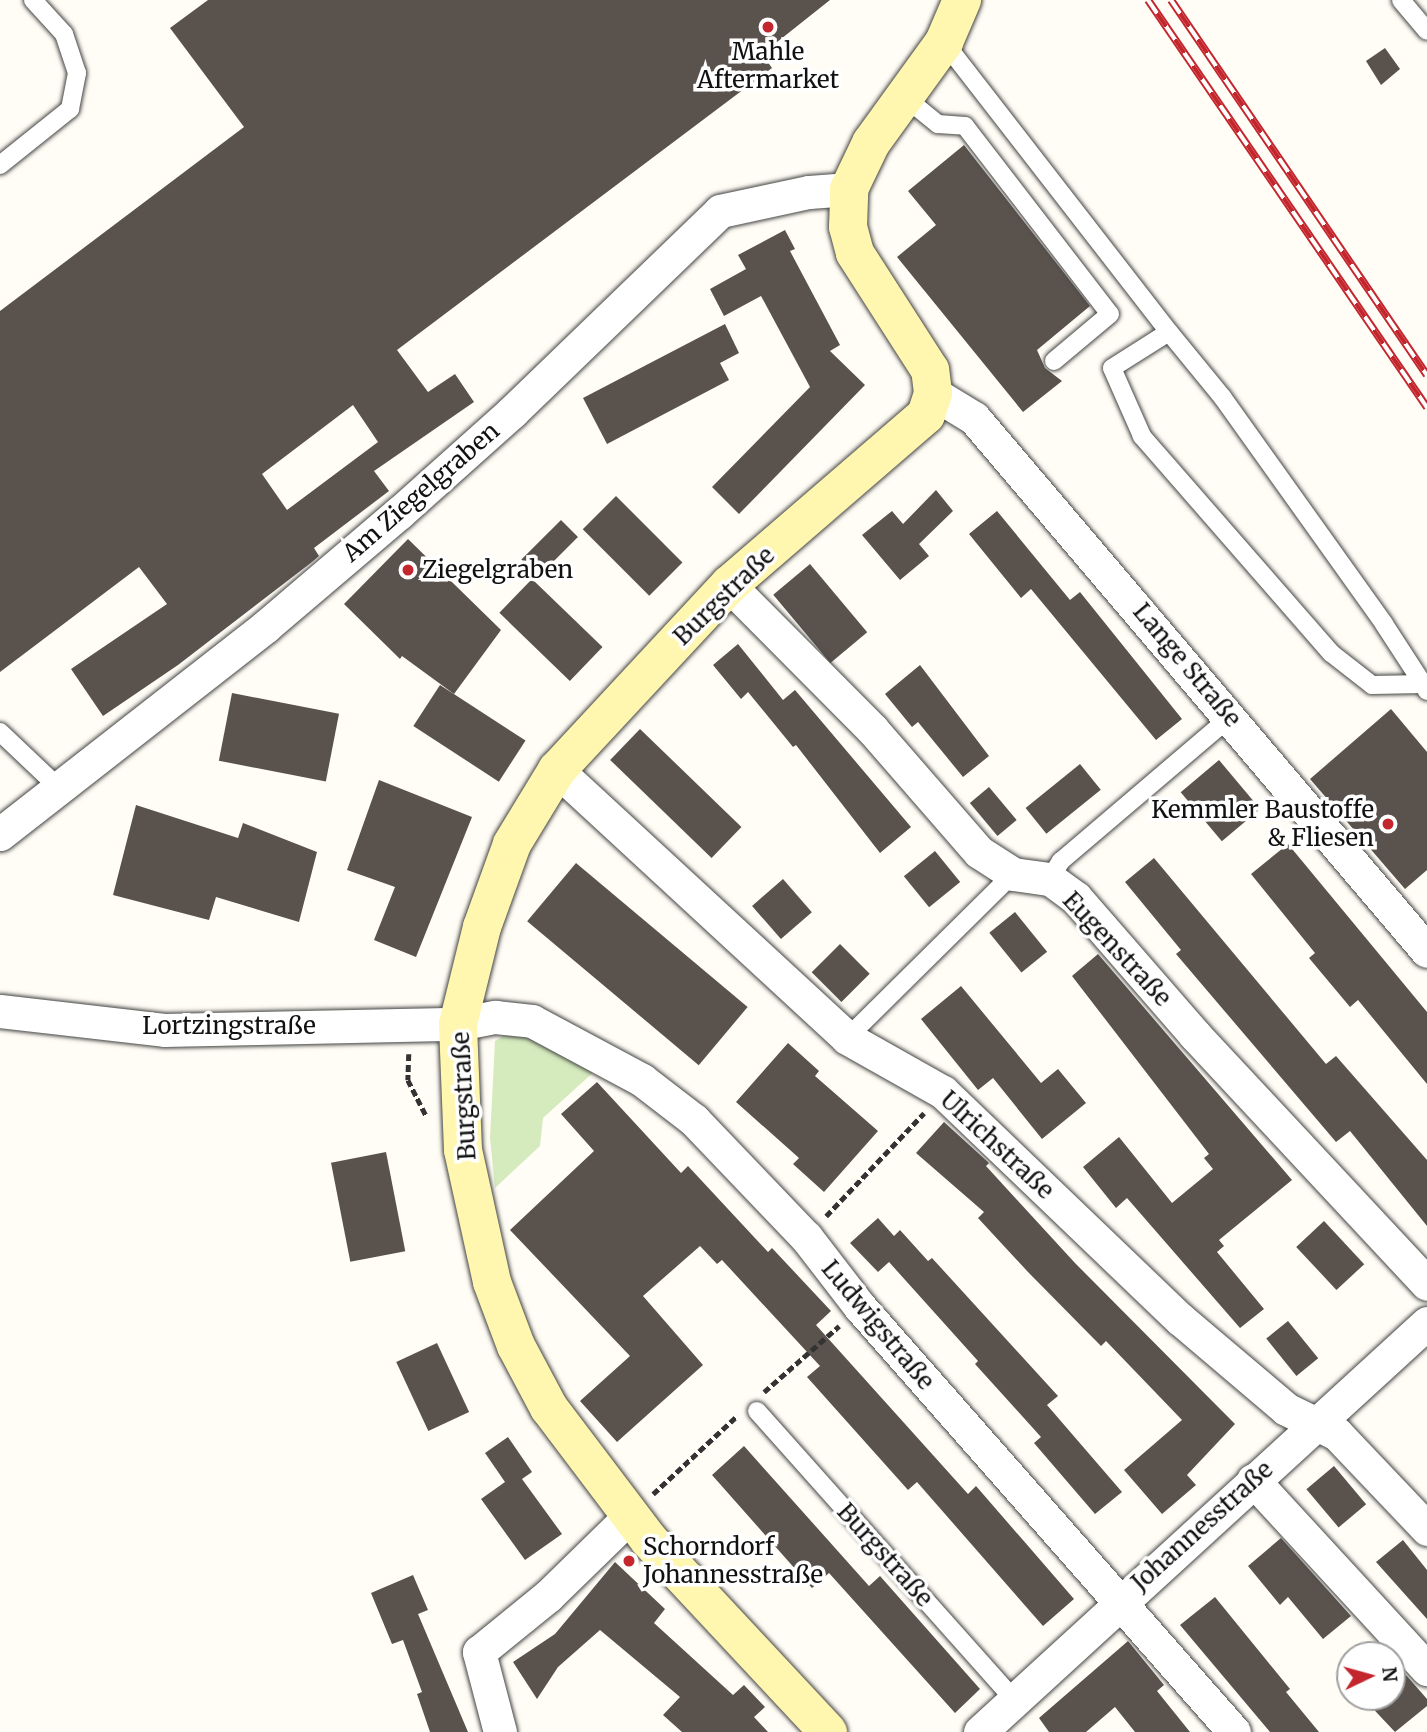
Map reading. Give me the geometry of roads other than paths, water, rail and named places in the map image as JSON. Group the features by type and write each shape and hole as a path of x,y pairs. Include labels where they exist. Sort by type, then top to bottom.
{"street":[{"path":"933,393 930,370 855,253 848,227 849,189 871,143 907,99 944,42 962,0"},
{"name":"Am Ziegelgraben","path":"0,834 266,626 399,513 512,412 720,211 809,191 849,189"},
{"name":"Burgstraße","path":"828,1732 630,1516 549,1408 516,1346 492,1282 463,1150 458,1024 482,927 512,844 557,771 729,585 926,415 933,393"},
{"name":"Lange Straße","path":"933,393 974,418 1427,951"},
{"name":"Eugenstraße","path":"729,585 872,729 979,852 1013,874 1050,879 1076,898 1195,1035 1427,1284"},
{"name":"Ulrichstraße","path":"557,771 847,1038 943,1092 1180,1319 1286,1409 1337,1434 1427,1529"},
{"name":"Lortzingstraße","path":"0,1011 164,1030 458,1024"},
{"name":"Ludwigstraße","path":"458,1024 495,1017 533,1021 642,1080 694,1120 806,1237 860,1307 1234,1732"},
{"name":"Johannesstraße","path":"980,1732 1427,1323"},
{"path":"1253,1480 1427,1669"},
{"path":"500,1732 479,1652 548,1596 630,1516"}],"lane":[{"path":"0,165 70,109 73,97 77,73 64,34 33,0"},
{"path":"1401,0 1427,31"},
{"path":"944,42 1223,398 1425,687"},
{"path":"907,99 938,124 965,126 1110,314 1054,361"},
{"path":"1169,332 1111,368 1142,436 1331,653 1372,685 1425,687"},
{"path":"1050,879 1061,861 1230,717"},
{"path":"0,732 59,788"},
{"path":"847,1038 1013,874"},
{"name":"Burgstraße","path":"757,1411 1014,1699"}],"railway":[{"path":"1148,0 1427,408"},
{"path":"1171,0 1427,375"}],"place":[{"name":"Mahle Aftermarket","path":"768,27"},
{"name":"Ziegelgraben","path":"408,570"},
{"name":"Kemmler Baustoffe & Fliesen","path":"1388,824"},
{"name":"Schorndorf Johannesstraße","path":"629,1561"}]}
